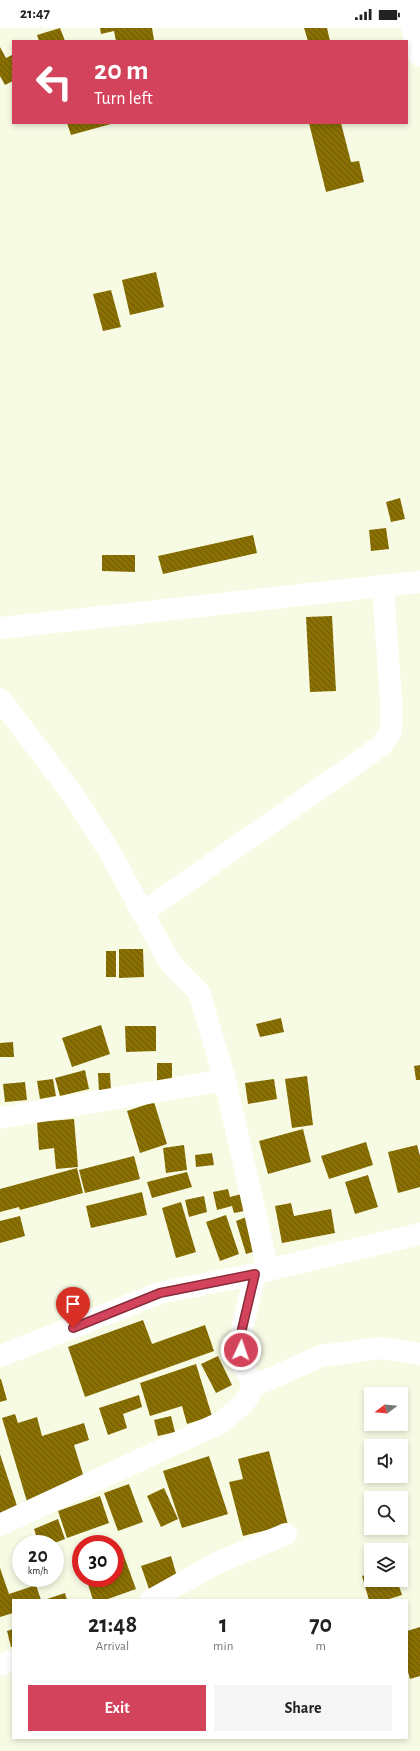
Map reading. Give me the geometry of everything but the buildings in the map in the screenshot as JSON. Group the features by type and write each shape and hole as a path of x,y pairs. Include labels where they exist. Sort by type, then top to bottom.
{"street":[{"path":"412,28 420,56"},
{"path":"0,628 420,582"},
{"path":"142,913 382,745 391,730 383,586"},
{"path":"0,698 74,796 112,856 170,963 199,992 225,1080 261,1272 242,1329 241,1361 254,1386"},
{"path":"0,1118 225,1080"},
{"path":"0,1356 160,1293 261,1272 420,1234"},
{"path":"0,1525 222,1422 244,1403 254,1386 321,1356 381,1348 420,1354"},
{"path":"153,1599 218,1563 286,1534"},
{"path":"0,1665 12,1660"}],"route":[{"path":"73,1328 160,1293 255,1274 242,1329 241,1350"}]}
